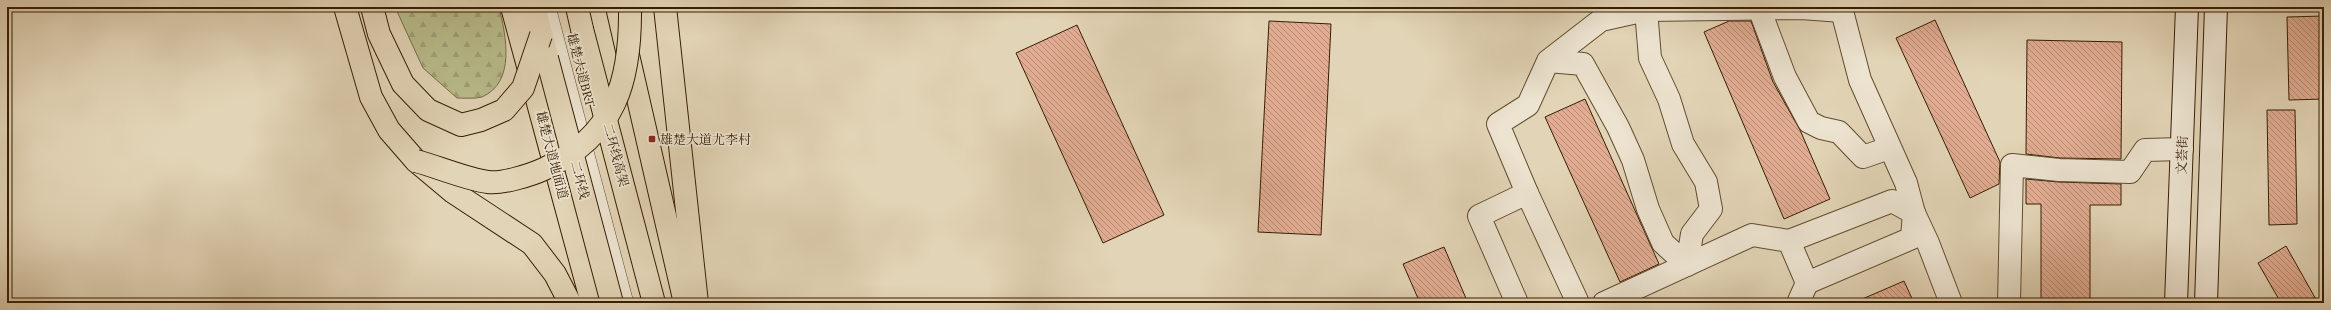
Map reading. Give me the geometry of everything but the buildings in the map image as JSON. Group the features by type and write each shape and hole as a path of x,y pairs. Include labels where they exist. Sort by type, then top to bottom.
{"main road":[{"path":"345,7 371,97 389,130 416,160 453,192 532,244 555,274 570,303"},
{"path":"372,7 379,34 404,84 428,110 461,125 481,120 504,110 523,88 541,35"},
{"name":"雄楚大道地面道","path":"512,7 592,303"},
{"name":"二环线","path":"534,7 612,303"},
{"name":"二环线高架","path":"576,7 654,303"},
{"path":"617,7 685,303"},
{"path":"416,160 489,182 532,174 562,160 592,136 614,108 625,76 630,38 630,7"},
{"path":"665,7 683,193 696,303"}],"street":[{"name":"文荟街","path":"2176,303 2187,7"},
{"path":"2206,303 2216,7"},
{"path":"1759,8 1785,77 1809,122 1821,128 1839,132 1863,157 1889,148"},
{"path":"1578,303 1527,193 1498,124 1528,105 1548,61 1601,20 1646,10 1759,8 1842,11 1860,80 1889,148 1906,183 1914,213 1928,243 1951,303"},
{"path":"1646,10 1650,58 1669,99 1683,144 1706,182 1711,209 1692,234 1687,265"},
{"path":"1548,61 1583,64 1618,127 1633,160 1648,209 1663,243 1687,265"},
{"path":"2009,303 2012,165 2059,170 2130,172 2145,150 2182,149"},
{"path":"1517,303 1479,216 1527,193"},
{"path":"1604,303 1752,235 1789,241 1892,201 1914,213"},
{"path":"1798,303 1807,283 1912,238 1914,213"},
{"path":"1789,241 1807,283"}],"lane":[{"name":"雄楚大道BRT","path":"550,7 628,303"}],"green space":[{"path":"395,7 499,7 506,44 504,70 500,81 493,90 482,97 457,98 423,68"}],"place":[{"name":"雄楚大道尤李村","path":"652,139"}]}
